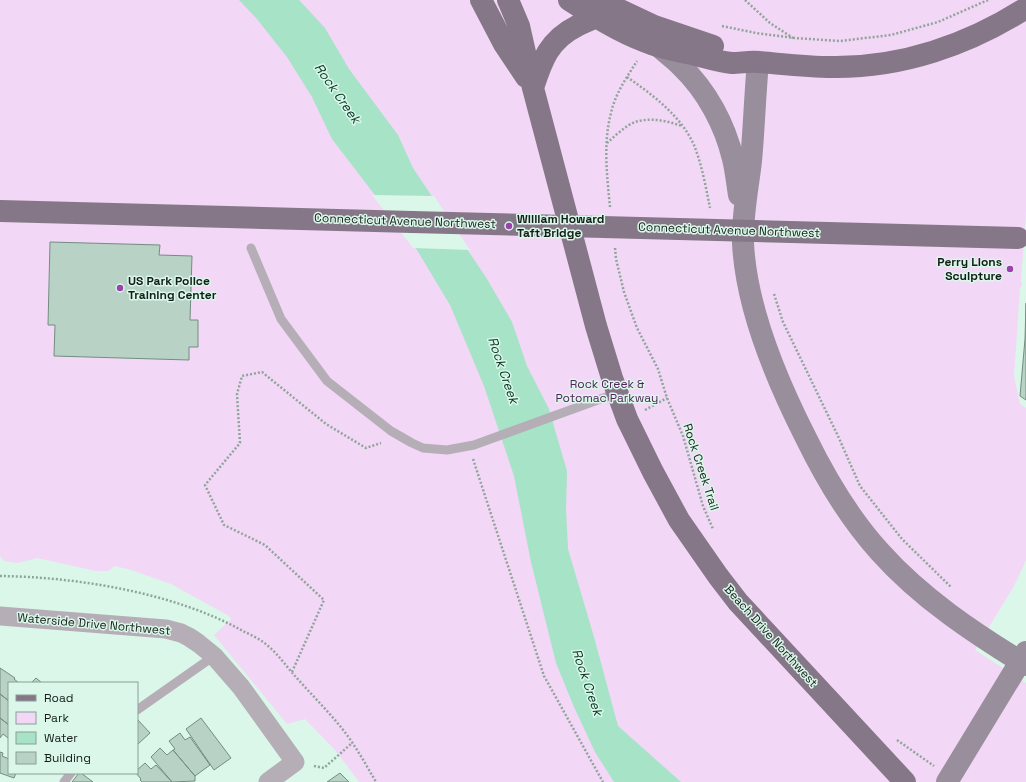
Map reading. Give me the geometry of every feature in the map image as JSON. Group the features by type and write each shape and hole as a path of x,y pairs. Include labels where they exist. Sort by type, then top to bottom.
{"main road":[{"name":"Beach Drive Northwest","path":"481,0 504,44 533,88"},
{"name":"Beach Drive Northwest","path":"508,0 519,26 533,88 596,326 627,419 672,509 718,576 745,611 905,782"},
{"path":"569,0 603,9 705,44 736,52 758,62"},
{"path":"603,9 628,35 649,52 731,63 758,62 785,65 856,67 899,61 947,48 970,39 1010,19 1026,8"},
{"path":"533,88 541,64 547,52 557,40 603,9"},
{"name":"Connecticut Avenue Northwest","path":"0,210 1022,238"}],"street":[{"path":"649,52 682,67 701,88 717,116 726,134 734,159 743,219"},
{"path":"758,62 751,162 743,219 745,267 753,304 770,359 791,410 823,471 842,503 880,553 918,588 978,636 1026,665"},
{"name":"Waterside Drive Northwest","path":"0,616 166,629 189,637 214,656 241,687 295,762"},
{"path":"943,775 1026,652"},
{"path":"268,782 295,762"}],"lane":[{"path":"251,248 281,319 327,381 391,431 423,448 447,450 474,445 618,393"},
{"path":"138,709 214,656"},
{"path":"64,782 70,774"}],"path":[{"path":"745,0 770,22 794,38"},
{"path":"720,26 794,38 840,40 891,35 938,22 988,0"},
{"path":"611,214 607,177 606,143 611,113 627,77 649,52"},
{"path":"627,77 647,91 668,109 682,126 694,145 704,177 710,212"},
{"path":"606,143 634,122 664,120 682,126"},
{"name":"Rock Creek Trail","path":"614,244 624,292 637,328 658,369 667,398 684,436 703,506 715,535"},
{"path":"772,287 783,322 838,436 860,486 902,539 956,592"},
{"path":"292,672 324,600 265,545 224,525 205,485 240,443 237,394 242,376 262,372 326,424 366,448 385,441"},
{"path":"639,412 667,398"},
{"path":"473,456 544,676 603,782"},
{"path":"891,735 943,775"},
{"path":"295,762 324,768 352,743"}],"green space":[{"name":"Rock Creek & Potomac Parkway","path":"0,0 1026,0 1026,213 1021,280 1022,285 1020,288 1014,376 1020,404 1026,408 1026,560 1014,586 975,650 1026,683 1026,782 359,782 335,750 305,719 287,724 214,635 231,619 229,616 171,584 115,566 108,571 96,571 37,558 18,563 4,561 0,556"}],"water":[{"name":"Rock Creek","path":"239,0 299,0 325,28 349,69 398,135 413,168 487,279 512,322 527,366 549,409 567,471 566,509 568,549 618,726 681,782 614,782 595,752 556,663 531,562 514,476 484,386 450,305 417,250 332,139 312,97 287,57 257,19"}],"pier":[{"path":"372,195 434,196 470,250 413,248"}],"building":[{"name":"US Park Police Training Center","path":"50,242 160,245 159,255 192,256 190,320 198,320 198,347 189,347 189,360 54,356 55,325 48,325"},
{"path":"1026,303 1026,400 1020,396 1025,339"},
{"path":"0,668 15,678 14,679 18,682 8,682 8,700 0,694"},
{"path":"36,678 41,682 32,682"},
{"path":"0,694 8,700 8,724 0,718"},
{"path":"0,718 8,724 8,738 3,734 0,738"},
{"path":"201,718 231,758 214,770 186,729"},
{"path":"138,720 150,733 138,744"},
{"path":"180,733 185,740 190,737 210,765 195,776 173,750 175,749 169,741"},
{"path":"160,748 167,755 173,750 195,776 195,781 172,782 151,757"},
{"path":"0,752 3,753 2,756 8,759 8,774 16,774 14,778 0,773"},
{"path":"145,763 151,769 156,765 172,782 142,782 137,774 138,769"},
{"path":"340,773 349,782 327,782"},
{"path":"78,774 82,774 93,782 72,782"}],"place":[{"name":"William Howard Taft Bridge","path":"509,226"},
{"name":"Perry Lions Sculpture","path":"1010,269"},
{"name":"US Park Police Training Center","path":"120,288"}]}
